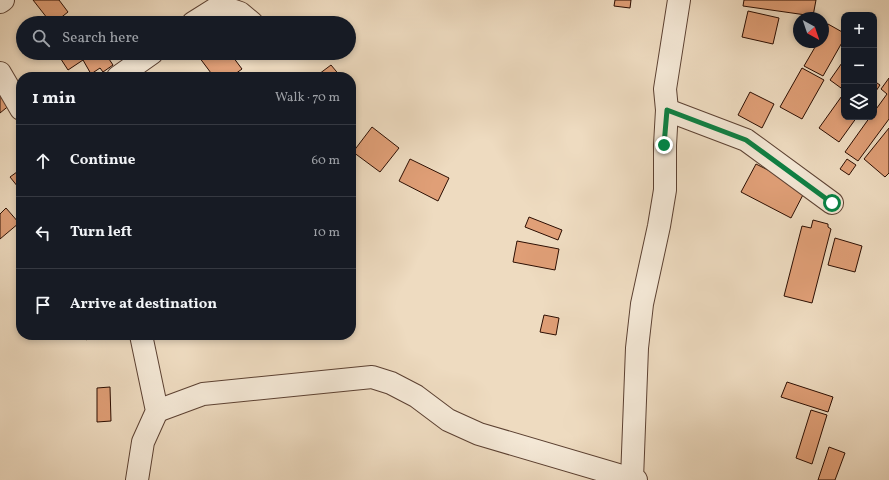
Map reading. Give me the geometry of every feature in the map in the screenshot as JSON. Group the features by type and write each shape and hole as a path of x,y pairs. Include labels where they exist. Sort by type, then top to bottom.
{"street":[{"path":"157,411 203,394 372,376 391,383 416,396 448,420 479,434 634,480 637,348 642,304 659,226 665,190 666,166 664,145 667,110 665,89 679,0"},
{"path":"204,16 220,6 240,13 244,16"},
{"path":"125,72 142,60"},
{"path":"0,73 16,100"},
{"path":"667,110 746,140 832,203"},
{"path":"137,480 143,442 157,411 142,340"}],"building":[{"path":"33,0 59,0 68,12 63,16 46,16"},
{"path":"615,0 631,0 630,8 614,6"},
{"path":"744,0 816,0 814,12 793,13 743,6"},
{"path":"748,11 779,18 773,44 742,37"},
{"path":"829,25 841,31 841,44 823,76 804,66 814,48 829,48"},
{"path":"62,60 83,60 68,70"},
{"path":"83,60 110,60 113,65 103,72 100,68 94,72 90,72"},
{"path":"201,60 235,60 242,69 238,72 210,72"},
{"path":"841,64 841,88 830,80"},
{"path":"331,65 337,72 322,72"},
{"path":"802,68 824,80 802,119 780,107"},
{"path":"889,78 889,119 858,161 845,152 868,120 877,120 877,108 887,94 881,89"},
{"path":"0,91 11,104 0,113"},
{"path":"750,92 774,104 762,128 738,115"},
{"path":"841,97 841,120 855,120 839,142 819,128"},
{"path":"372,127 399,148 380,172 356,154 356,148"},
{"path":"889,128 889,173 885,177 864,159"},
{"path":"410,159 449,178 438,201 399,181"},
{"path":"847,159 856,165 849,175 840,169"},
{"path":"756,164 806,189 791,218 741,192"},
{"path":"16,173 16,184 10,177"},
{"path":"6,208 16,220 16,226 0,239 0,214"},
{"path":"529,217 562,230 558,240 525,227"},
{"path":"813,220 828,224 828,227 831,229 812,303 784,296 802,226 811,228"},
{"path":"835,238 862,246 855,272 828,265"},
{"path":"517,241 559,249 555,270 513,262"},
{"path":"544,315 559,318 556,335 540,332"},
{"path":"787,382 833,397 828,412 781,397"},
{"path":"110,387 111,421 97,422 97,388"},
{"path":"811,410 827,415 812,464 796,458"},
{"path":"829,447 845,453 835,480 818,480"}],"route":[{"path":"664,145 667,110 746,140 832,203"}]}
